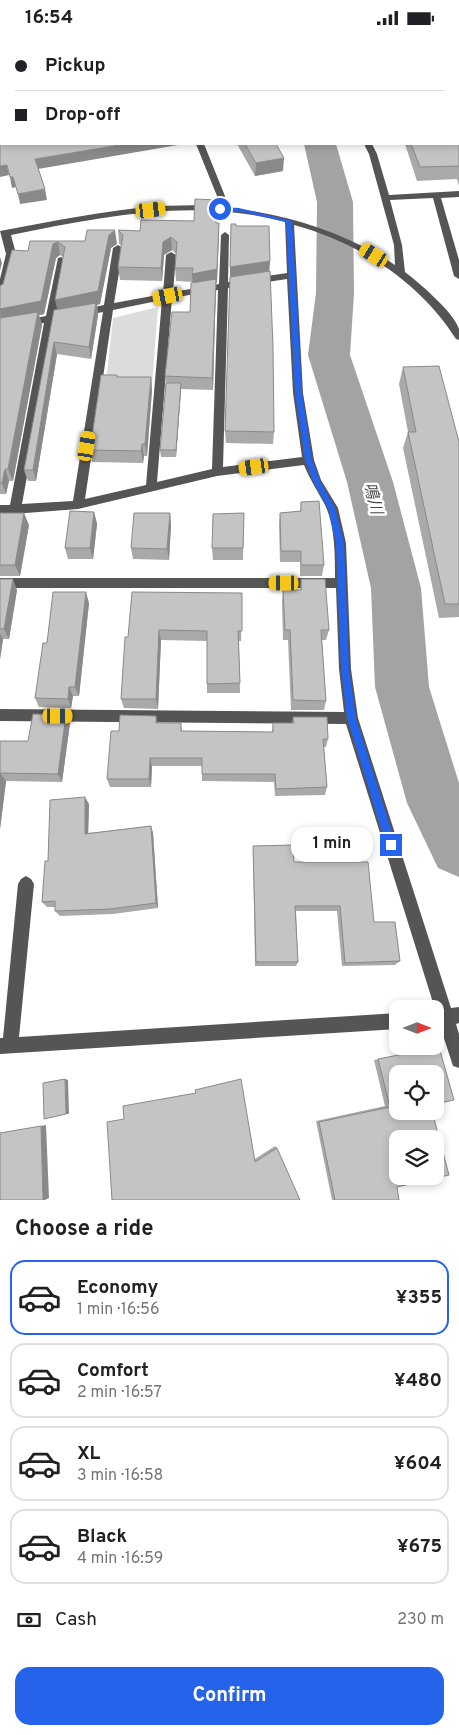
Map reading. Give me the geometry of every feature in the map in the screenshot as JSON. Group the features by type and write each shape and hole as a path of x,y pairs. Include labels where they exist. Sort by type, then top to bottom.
{"street":[{"path":"200,145 221,195 220,209"},
{"path":"368,145 373,154 398,245 400,271"},
{"path":"384,198 459,194"},
{"path":"436,195 459,276"},
{"path":"0,297 11,254 3,233 116,213 168,208 239,210 312,227 360,247 400,271 438,307 459,337"},
{"path":"289,221 298,393 308,460 316,481 332,508 340,543 340,583 345,669 351,718 447,1017 459,1060"},
{"path":"217,472 225,235"},
{"path":"78,505 118,247"},
{"path":"152,488 172,255"},
{"path":"15,509 61,260"},
{"path":"0,328 109,309 224,284 293,275"},
{"path":"0,510 78,505 217,472 308,460"},
{"path":"0,583 340,583"},
{"path":"0,715 351,718"},
{"path":"26,883 5,1045 389,1022"}],"shaded area":[{"path":"158,307 152,384 106,383 113,318"}],"building":[{"path":"0,145 120,145 35,159 45,189 18,194 7,165 0,166"},
{"path":"246,145 277,145 284,158 256,163"},
{"path":"411,145 459,145 459,166 420,167"},
{"path":"195,199 217,200 216,223 219,223 217,269 192,274 193,268 175,268 177,242 171,237 163,242 161,268 118,267 123,235 118,230 140,231 141,220 194,221"},
{"path":"231,224 236,224 236,226 269,226 270,261 230,267"},
{"path":"87,230 115,230 109,235 98,291 55,300 65,247 58,242 53,244 41,301 0,309 0,286 3,284 12,250 28,251 30,241 85,241"},
{"path":"270,271 274,432 225,431 230,277"},
{"path":"216,279 212,378 165,376 172,312 190,312 191,283"},
{"path":"96,303 89,347 54,342 33,470 24,470 54,310"},
{"path":"38,312 8,469 5,469 2,483 0,483 0,318"},
{"path":"439,366 459,442 459,604 445,604 408,432 416,432 403,367"},
{"path":"101,375 151,377 145,444 142,444 141,451 90,450"},
{"path":"166,383 181,383 176,450 160,450"},
{"path":"319,501 324,565 301,565 301,551 281,551 280,513 301,511 301,502"},
{"path":"70,511 94,512 90,548 65,548"},
{"path":"0,513 24,513 15,565 0,565"},
{"path":"134,513 170,513 167,549 131,548"},
{"path":"244,513 243,548 212,548 213,514"},
{"path":"0,579 13,579 4,629 0,629"},
{"path":"301,579 325,579 329,630 321,630 326,701 293,700 290,630 285,630 283,590 301,590"},
{"path":"53,592 86,592 75,687 69,687 68,699 35,698 43,643 47,643"},
{"path":"132,592 242,593 242,631 238,631 240,683 207,684 207,631 159,630 156,699 121,699 125,637 128,637"},
{"path":"33,714 66,715 58,774 0,773 0,741 28,741"},
{"path":"120,715 156,716 156,723 181,723 181,731 273,732 273,723 294,723 293,717 327,717 328,739 323,739 327,787 276,789 275,774 202,774 202,758 150,758 149,779 107,779 111,731 119,731"},
{"path":"85,797 85,834 151,826 156,903 110,909 55,911 55,901 42,902 45,861 48,861 50,800"},
{"path":"293,845 294,862 368,862 374,922 395,922 400,961 345,963 340,906 295,906 298,962 256,962 253,846"},
{"path":"398,1055 441,1055 454,1100 444,1102 444,1065 389,1065 389,1103 378,1059"},
{"path":"65,1079 66,1114 44,1119 43,1083"},
{"path":"241,1079 255,1162 277,1148 300,1200 112,1200 107,1122 124,1119 123,1106 196,1093 195,1090"},
{"path":"389,1107 389,1120 434,1120 437,1130 389,1130 389,1185 406,1185 397,1187 399,1200 335,1200 319,1122"},
{"path":"41,1126 43,1200 0,1200 0,1133"},
{"path":"444,1156 449,1175 444,1176"}],"waterway":[{"name":"鳴川","path":"320,145 335,202 335,293 329,355 370,482 396,588 402,687 436,803 459,847"}],"route":[{"path":"220,209 239,210 289,221 298,393 308,460 316,481 332,508 340,543 340,583 345,669 351,718 391,845"}]}
